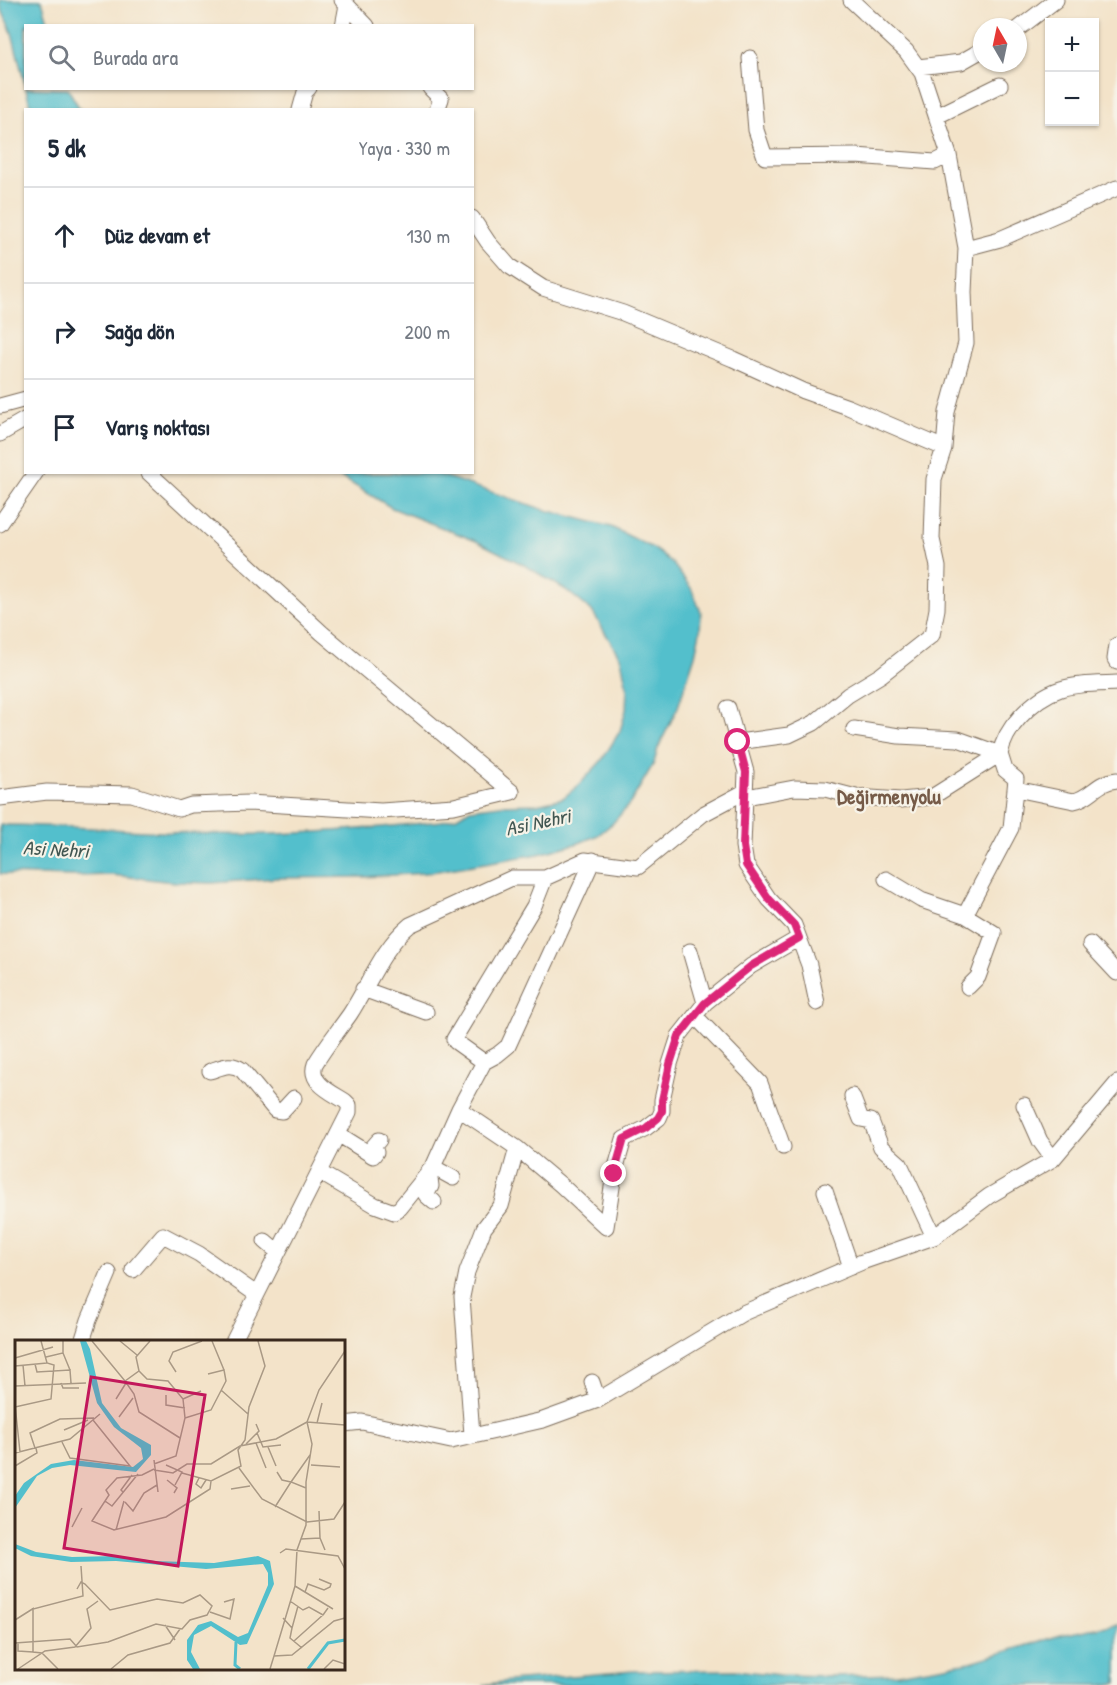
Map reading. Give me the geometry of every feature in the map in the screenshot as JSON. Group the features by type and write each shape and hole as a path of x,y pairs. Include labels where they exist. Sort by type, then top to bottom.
{"street":[{"path":"738,742 789,735 814,723 848,695 881,675 932,635 937,609 938,567 932,539 934,479 944,447 947,412 966,343 964,292 966,248 949,155 922,74 906,51 851,0"},
{"path":"1027,22 1056,0"},
{"path":"343,24 344,2"},
{"path":"344,2 365,24"},
{"path":"918,67 961,62 973,55"},
{"path":"750,58 756,130 765,157 856,156 935,162 949,155"},
{"path":"937,116 1000,85"},
{"path":"301,108 307,90"},
{"path":"432,90 441,99 438,108"},
{"path":"966,248 1000,239 1117,188"},
{"path":"474,221 488,242 509,266 543,288 623,313 802,391 848,407 944,447"},
{"path":"0,406 24,400"},
{"path":"0,434 24,420"},
{"path":"0,524 35,474"},
{"path":"0,798 47,792 132,795 179,809 191,805 249,803 381,811 454,806 512,792 322,633 150,474"},
{"path":"1117,645 1117,662"},
{"path":"965,915 1011,828 1016,779 1005,770 1000,754 1002,743 1010,729 1042,696 1071,686 1117,683"},
{"path":"728,708 746,772 743,846 746,865 769,899 794,925 809,964 817,1003"},
{"path":"854,729 899,736 958,740 1000,754"},
{"path":"233,1340 349,1112 349,1105 320,1084 313,1069 395,941 410,925 512,878 545,878 585,860 638,867 703,814 746,794 794,788 825,789 856,797 901,800 932,797 1000,754"},
{"path":"1016,789 1074,801 1083,799 1096,787 1117,780"},
{"path":"319,1172 375,1205 394,1212 400,1208 431,1169 484,1062 508,1046 593,860"},
{"path":"484,1062 454,1039 534,906 545,878"},
{"path":"886,879 921,900 965,915 994,935 978,977 968,987"},
{"path":"459,1109 517,1148 606,1227 614,1174 624,1139 646,1128 658,1118 662,1111 662,1100 670,1064 679,1036 705,1003 751,966 799,938"},
{"path":"1090,944 1117,974"},
{"path":"690,951 705,1003"},
{"path":"363,989 426,1012"},
{"path":"695,1016 760,1083 783,1147"},
{"path":"210,1071 236,1065 275,1110 282,1111 294,1098"},
{"path":"345,1424 362,1422 451,1441 543,1420 598,1400 743,1313 851,1267 934,1237 989,1196 1053,1159 1117,1083"},
{"path":"852,1096 861,1119 871,1121 880,1147 900,1164 934,1237"},
{"path":"1024,1105 1040,1141 1053,1159"},
{"path":"338,1134 373,1156 376,1152 372,1148 379,1140"},
{"path":"472,1435 462,1297 467,1272 484,1228 501,1206 517,1148"},
{"path":"431,1169 453,1178"},
{"path":"431,1169 431,1186 426,1195 434,1202"},
{"path":"825,1191 851,1267"},
{"path":"133,1270 163,1235 199,1254 256,1294"},
{"path":"265,1241 278,1252"},
{"path":"82,1340 109,1273"},
{"path":"592,1382 598,1400"}],"water":[{"path":"0,0 42,0 49,24 24,24 24,81 12,33 0,6"},
{"path":"26,90 69,90 79,108 31,108"},
{"name":"Asi Nehri","path":"336,474 438,474 542,509 611,527 653,548 673,564 691,588 701,612 700,632 678,707 658,748 654,763 631,802 613,823 598,835 579,843 539,854 425,873 363,877 276,878 212,883 174,882 112,875 0,874 0,825 240,834 337,831 442,821 457,817 470,809 537,804 563,798 579,785 602,760 620,731 626,710 627,688 621,659 592,611 566,590 526,566 476,541 392,508"},
{"path":"1117,1624 1117,1683 1102,1685 483,1685 634,1671 735,1670 780,1675 834,1676 897,1674 971,1662 1061,1635"}],"district":[{"name":"Değirmenyolu","path":"889,797"}],"route":[{"path":"614,1174 624,1139 646,1128 658,1118 662,1111 662,1100 670,1064 679,1036 705,1003 751,966 799,938 794,925 769,899 746,865 743,846 746,772 738,742"}]}
